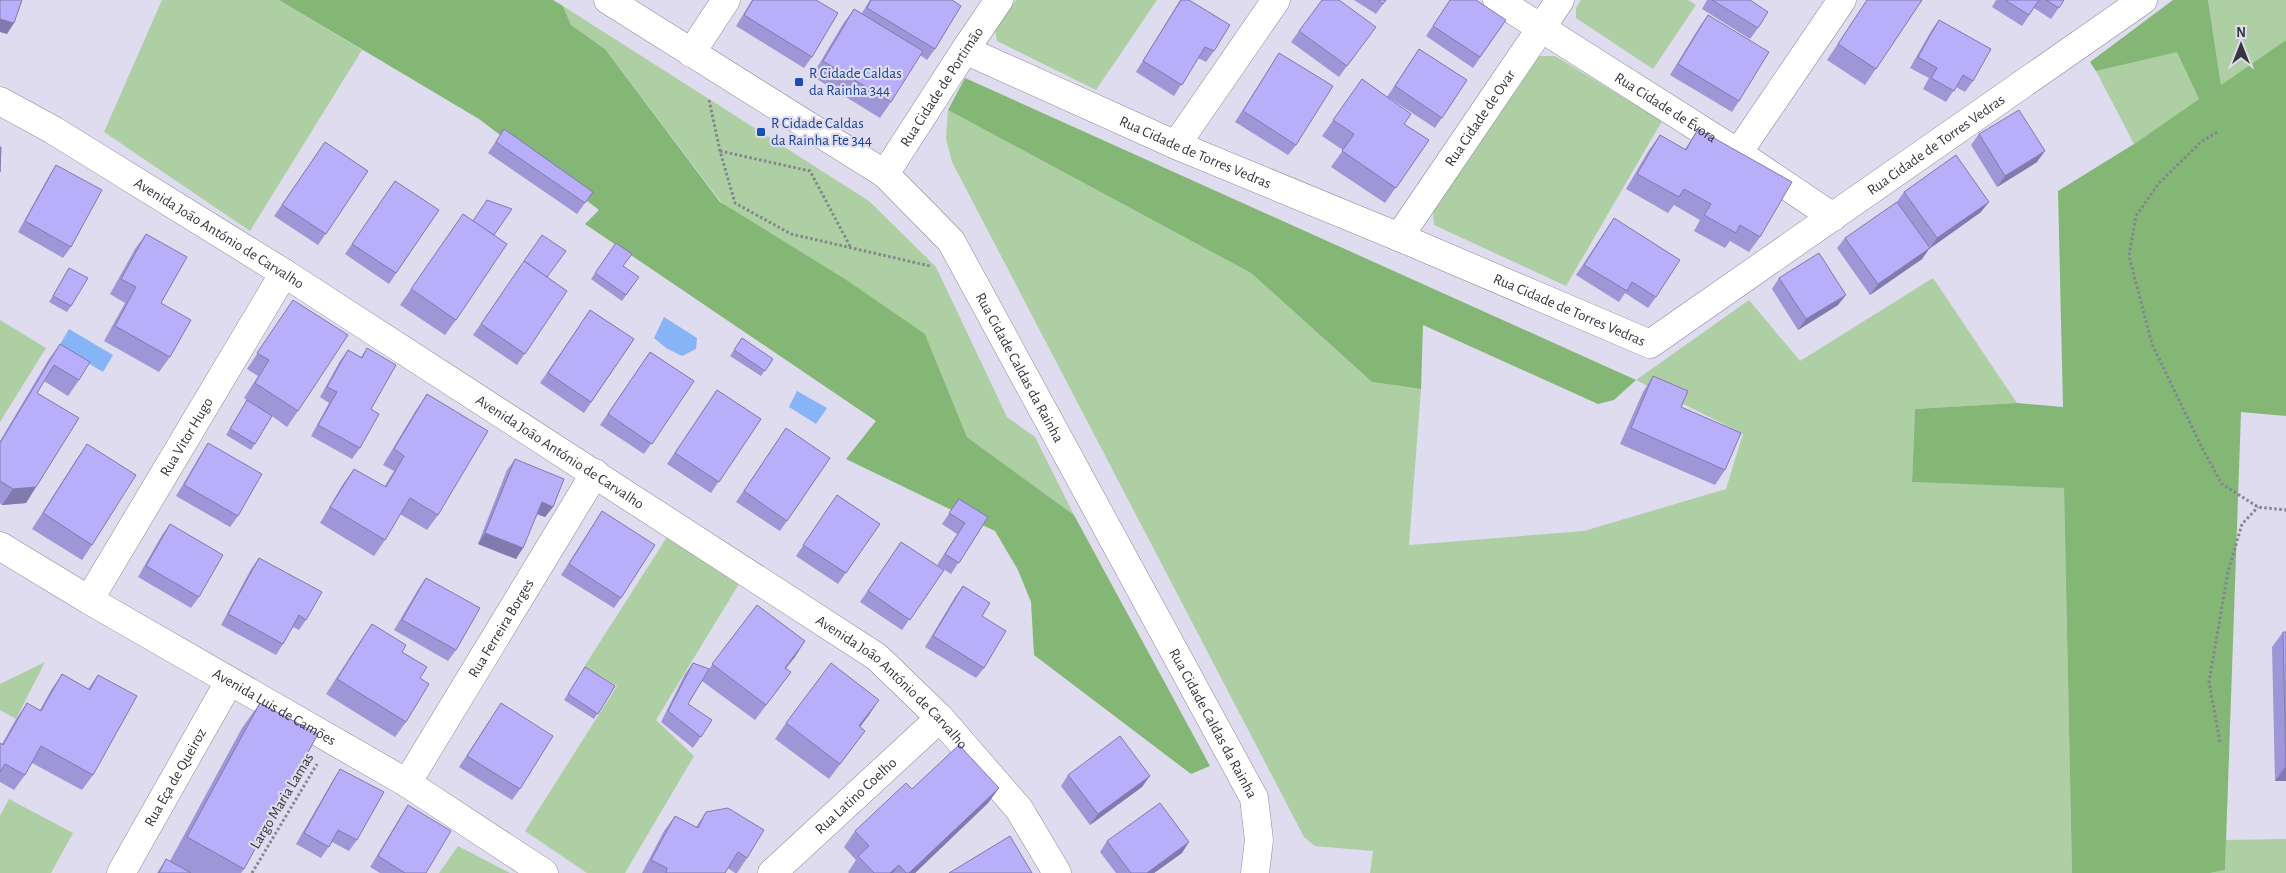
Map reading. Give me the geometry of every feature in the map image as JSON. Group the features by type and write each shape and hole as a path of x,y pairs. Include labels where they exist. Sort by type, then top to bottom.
{"street":[{"name":"Rua Cidade Caldas da Rainha","path":"608,0 885,174 951,241 1254,798 1259,840 1255,873"},
{"path":"691,53 726,0"},
{"name":"Rua Cidade de Portimão","path":"885,174 999,0"},
{"path":"1176,145 1276,0"},
{"name":"Rua Cidade de Évora","path":"1497,0 1738,153 1833,217"},
{"name":"Rua Cidade de Ovar","path":"1399,237 1560,0"},
{"path":"1738,153 1842,0"},
{"name":"Rua Cidade de Torres Vedras","path":"965,50 1176,145 1650,344 2143,0"},
{"name":"Avenida João António de Carvalho","path":"0,101 52,130 284,273 878,657 940,718 1019,809 1058,873"},
{"name":"Rua Vitor Hugo","path":"89,600 284,273"},
{"name":"Rua Ferreira Borges","path":"407,783 595,473"},
{"name":"Avenida Luis de Camões","path":"0,546 229,682 407,783 544,873"},
{"name":"Rua Eça de Queiroz","path":"121,873 229,682"},
{"name":"Rua Latino Coelho","path":"772,873 940,718"}],"path":[{"path":"691,53 709,100 720,151 735,203 791,234 970,275"},
{"path":"2217,132 2201,142 2159,183 2136,216 2129,256 2152,344 2203,450 2222,484 2258,507 2286,510"},
{"path":"720,151 810,172 851,249"},
{"path":"2220,742 2209,682 2228,572 2242,524 2258,507"},
{"name":"Largo Maria Lamas","path":"252,873 331,740"}],"green space":[{"path":"162,0 279,0 362,50 250,231 104,132"},
{"path":"279,0 553,0 563,6 571,25 605,49 720,202 845,279 925,334 967,437 1074,515 1210,766 1191,774 1034,655 1031,602 1018,570 995,531 846,459 876,421 585,224 599,210 479,119"},
{"path":"1016,0 1157,0 1096,90 997,41 995,29"},
{"path":"1581,0 1688,0 1696,5 1653,69 1576,18 1576,8"},
{"path":"2173,0 2208,0 2221,85 2286,40 2286,416 2241,412 2225,870 2210,873 2072,873 2064,488 1912,482 1915,409 2017,403 2063,407 2058,191 2134,144 2199,99 2177,52 2096,71 2090,62"},
{"path":"2208,0 2286,0 2286,40 2221,85"},
{"path":"563,6 869,201 936,267 1007,417 1035,437 1074,515 967,437 925,334 724,206 605,49 571,25"},
{"path":"2177,51 2199,99 2134,144 2096,71"},
{"path":"1536,56 1555,56 1662,121 1566,286 1434,225 1433,211"},
{"path":"965,78 1636,380 1614,400 1598,404 1423,325 1421,389 1372,382 1251,273 948,110"},
{"path":"948,110 1251,273 1372,382 1421,389 1409,545 1584,531 1726,489 1743,434 1636,380 1749,300 1800,361 1933,278 2017,403 1915,409 1912,482 2064,487 2072,873 1370,873 1373,851 1315,846 1304,837 952,162 946,139"},
{"path":"0,320 46,348 0,422"},
{"path":"667,537 739,584 656,720 694,756 625,873 587,873 525,831 617,686 584,667"},
{"path":"45,662 16,719 0,710 0,684"},
{"path":"9,799 73,833 51,873 0,873 0,816"},
{"path":"2286,839 2286,873 2210,873 2225,870 2226,840"},
{"path":"458,846 510,873 439,873"}],"water":[{"path":"664,317 697,338 696,349 682,356 666,348 654,338"},
{"path":"69,329 113,355 103,372 59,346"},
{"path":"797,391 827,408 816,424 789,407"}],"building":[{"path":"0,0 22,0 14,23 0,19"},
{"path":"753,0 816,0 838,13 812,57 744,15"},
{"path":"871,0 952,0 961,6 935,49 867,8"},
{"path":"1181,0 1189,0 1230,25 1214,51 1205,47 1182,85 1143,61"},
{"path":"1322,0 1339,0 1376,27 1347,66 1299,31"},
{"path":"1378,0 1386,0 1383,4"},
{"path":"1450,0 1476,0 1506,20 1480,57 1433,26"},
{"path":"1712,0 1750,0 1768,12 1758,28"},
{"path":"1867,0 1922,0 1876,69 1838,44"},
{"path":"2005,0 2039,0 2029,15"},
{"path":"2046,0 2064,0 2059,8"},
{"path":"854,9 923,51 891,102 823,61"},
{"path":"1708,15 1769,52 1739,101 1678,64"},
{"path":"1939,20 1991,49 1973,81 1963,75 1954,91 1931,78 1937,68 1918,57"},
{"path":"1419,49 1467,80 1442,118 1395,86"},
{"path":"1279,53 1333,86 1296,145 1243,111"},
{"path":"1362,79 1411,114 1404,124 1429,140 1396,188 1342,151 1354,134 1333,120"},
{"path":"2019,110 2045,151 2005,176 1979,134"},
{"path":"504,129 593,192 585,203 496,142"},
{"path":"1698,129 1792,182 1760,237 1740,225 1736,233 1704,215 1711,204 1684,189 1679,197 1637,174 1660,135 1686,150"},
{"path":"325,142 368,171 326,234 282,205"},
{"path":"1956,155 1989,202 1937,238 1904,192"},
{"path":"56,165 102,190 71,247 25,221"},
{"path":"395,181 439,210 396,273 352,244"},
{"path":"487,200 512,209 494,235 473,221"},
{"path":"1897,202 1930,248 1878,284 1845,238"},
{"path":"463,214 507,244 456,320 411,289"},
{"path":"1614,218 1680,260 1656,297 1632,282 1627,291 1584,265"},
{"path":"146,234 187,257 161,303 191,320 170,357 115,326 136,287 121,279"},
{"path":"542,235 566,251 547,277 524,261"},
{"path":"616,243 632,254 623,266 639,277 626,295 595,273"},
{"path":"1819,253 1846,295 1806,319 1779,278"},
{"path":"524,261 567,291 525,354 481,324"},
{"path":"69,268 88,278 71,306 53,296"},
{"path":"293,300 348,335 298,411 255,383 269,360 257,353"},
{"path":"590,310 634,339 591,402 548,373"},
{"path":"742,338 773,359 765,371 734,350"},
{"path":"60,344 90,362 79,380 54,365 37,393 79,418 36,487 13,489 0,481 0,443"},
{"path":"367,348 396,365 371,409 379,414 360,448 318,425 337,392 327,387 348,350 362,358"},
{"path":"650,352 694,381 652,444 608,414"},
{"path":"1653,376 1688,391 1681,407 1741,433 1725,470 1631,428"},
{"path":"717,390 761,419 719,482 675,453"},
{"path":"427,394 488,431 438,515 410,498 385,540 330,507 354,469 386,487 404,456 394,449"},
{"path":"247,400 272,416 255,444 230,429"},
{"path":"786,428 830,458 787,521 744,491"},
{"path":"208,443 262,474 238,516 184,485"},
{"path":"87,444 136,475 92,545 43,513"},
{"path":"515,459 564,479 553,507 542,502 523,548 485,533"},
{"path":"837,495 880,524 846,573 803,545"},
{"path":"959,499 988,517 959,563 945,554 965,523 949,513"},
{"path":"602,511 655,545 621,598 569,564"},
{"path":"170,524 223,555 199,597 146,566"},
{"path":"901,542 944,570 910,620 868,591"},
{"path":"259,558 322,592 306,620 299,615 283,644 228,614"},
{"path":"426,578 480,608 456,650 402,620"},
{"path":"963,586 990,603 982,616 1006,631 984,668 933,636"},
{"path":"757,605 805,641 785,668 791,672 766,705 712,664"},
{"path":"372,624 406,645 402,652 427,667 420,678 429,684 406,722 337,679"},
{"path":"2283,632 2286,632 2286,766"},
{"path":"693,663 709,669 688,704 712,720 701,737 668,711"},
{"path":"831,663 879,700 859,726 865,731 840,764 786,723"},
{"path":"585,667 615,686 598,714 568,694"},
{"path":"62,674 90,690 98,675 137,696 93,775 41,746 25,775 5,764 0,772 0,743 3,745 27,703 41,711"},
{"path":"260,703 318,734 244,869 187,837"},
{"path":"501,703 553,736 520,789 467,756"},
{"path":"1120,736 1150,776 1098,814 1068,775"},
{"path":"959,745 999,788 909,873 906,873 899,865 890,873 874,873 858,856 869,846 855,831 906,783 912,789"},
{"path":"340,769 384,792 357,840 338,830 329,847 304,833"},
{"path":"1160,803 1189,842 1147,873 1131,873 1107,841"},
{"path":"408,805 451,831 426,873 405,873 378,856"},
{"path":"728,808 764,830 747,858 738,852 725,873 666,873 667,868 651,860 675,816 698,828 706,812"},
{"path":"1010,836 1032,873 949,873"},
{"path":"166,859 191,873 159,873"}],"place":[{"name":"R Cidade Caldas da Rainha 344","path":"799,82"},
{"name":"R Cidade Caldas da Rainha Fte 344","path":"761,132"}]}
